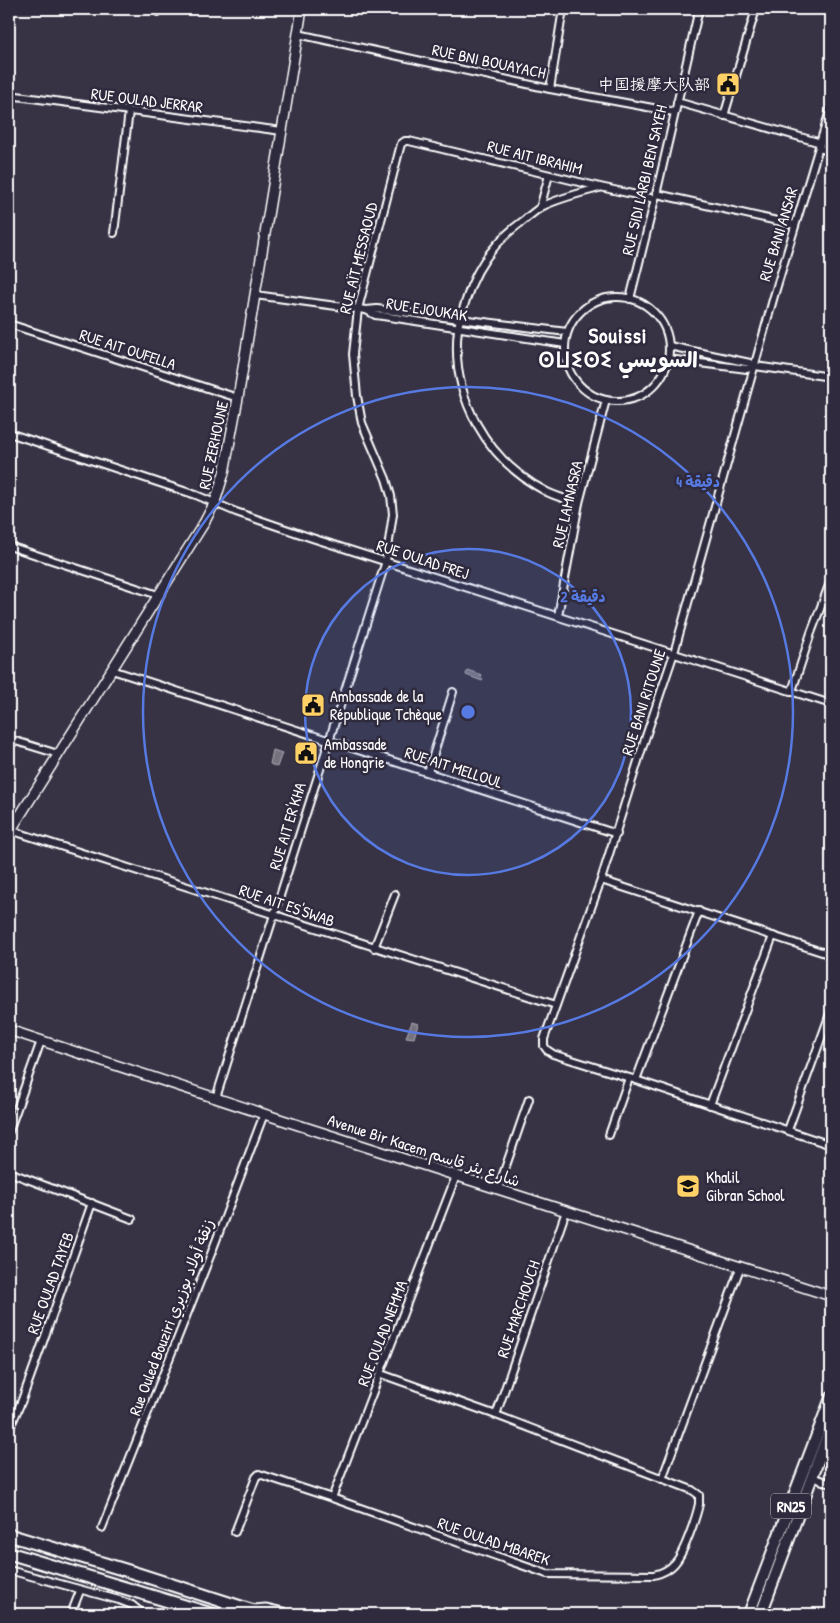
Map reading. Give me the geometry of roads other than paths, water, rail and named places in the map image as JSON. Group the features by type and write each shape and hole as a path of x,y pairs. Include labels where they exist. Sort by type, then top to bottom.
{"highway":[{"path":"9,1535 258,1613 266,1610 283,1614"},
{"path":"9,1553 211,1614"}],"main road":[{"name":"RN25","path":"749,1614 831,1398"},
{"name":"RN25","path":"762,1613 831,1426"}],"street":[{"name":"RUE ZERHOUNE","path":"9,832 216,502 224,473 238,398 301,9"},
{"path":"550,89 563,9"},
{"name":"RUE SIDI LARBI BEN SAYEH","path":"630,299 656,197 699,9"},
{"path":"724,116 756,9"},
{"name":"RUE BNI BOUAYACH","path":"298,34 550,89 674,112"},
{"name":"RUE OULAD JERRAR","path":"9,95 282,131"},
{"path":"677,102 820,146 831,152"},
{"name":"RUE BANI ANSAR","path":"755,368 831,107"},
{"path":"114,233 129,111"},
{"name":"RUE AIT IBRAHIM","path":"408,141 600,187 795,226"},
{"name":"RUE AÏT MESSAOUD","path":"386,561 393,514 391,496 386,479 362,423 353,354 358,309 401,144 408,141"},
{"path":"540,208 549,175"},
{"path":"580,503 549,493 531,483 503,459 484,437 469,411 462,390 458,369 458,328 474,277 484,260 508,232 540,208 563,198 600,187"},
{"path":"255,295 366,310"},
{"path":"612,297 630,299 640,302 660,320 667,333 668,359 662,375 651,388 636,398 619,401 606,400 586,390 573,376 566,359 565,344 567,332 581,312 598,300 612,297"},
{"name":"RUE EJOUKAK","path":"366,310 377,309 567,332"},
{"name":"RUE EJOUKAK","path":"366,310 375,315 565,344"},
{"name":"RUE AIT OUFELLA","path":"9,324 238,398"},
{"path":"669,346 750,363 755,368"},
{"path":"668,359 831,377"},
{"name":"RUE BANI RITOUNE","path":"633,1079 553,1054 544,1046 544,1040 617,834 644,742 674,653 755,368"},
{"name":"RUE LAMNASRA","path":"558,616 580,503 606,400"},
{"name":"RUE OULAD FREJ","path":"9,433 216,502 248,516 831,704"},
{"path":"9,546 158,595"},
{"name":"RUE AIT ER'KHA","path":"216,1098 386,561"},
{"path":"792,691 831,580"},
{"name":"RUE AIT MELLOUL","path":"112,670 617,834"},
{"path":"428,772 453,692"},
{"path":"9,738 58,754"},
{"name":"RUE AIT ES'SWAB","path":"9,832 556,1005"},
{"path":"601,880 831,955"},
{"path":"374,948 395,894"},
{"path":"609,1135 633,1079 698,911"},
{"path":"710,1105 773,936"},
{"path":"788,1130 831,1012"},
{"name":"Avenue Bir Kacem شارع بئر قاسم","path":"9,1030 831,1296"},
{"path":"9,1131 41,1041"},
{"path":"633,1079 831,1144"},
{"path":"498,1189 529,1099"},
{"name":"Rue Ouled Bouziri زنقة أولاد بوزيري","path":"102,1528 211,1254 264,1114"},
{"path":"9,1172 132,1219"},
{"name":"RUE OULAD NEMMA","path":"332,1498 456,1176"},
{"name":"RUE OULAD TAYEB","path":"9,1430 22,1400 92,1203"},
{"name":"RUE MARCHOUCH","path":"496,1415 566,1211"},
{"path":"662,1479 740,1268"},
{"name":"RUE OULAD MBAREK","path":"235,1532 257,1475 262,1475 547,1574 645,1576 662,1573 676,1563 699,1504 699,1495 692,1490 496,1415 381,1374"},
{"path":"812,1477 831,1484"},
{"path":"9,1570 126,1603 137,1608 143,1614"},
{"path":"71,1614 80,1591"}],"place":[{"name":"中国援摩大队部","path":"728,84"},
{"name":"Ambassade de la République Tchèque","path":"313,705"},
{"name":"Ambassade de Hongrie","path":"306,753"},
{"name":"Khalil Gibran School","path":"688,1186"}],"district":[{"name":"Souissi ⵙⵡⵉⵙⵉ السويسي","path":"618,347"}]}
